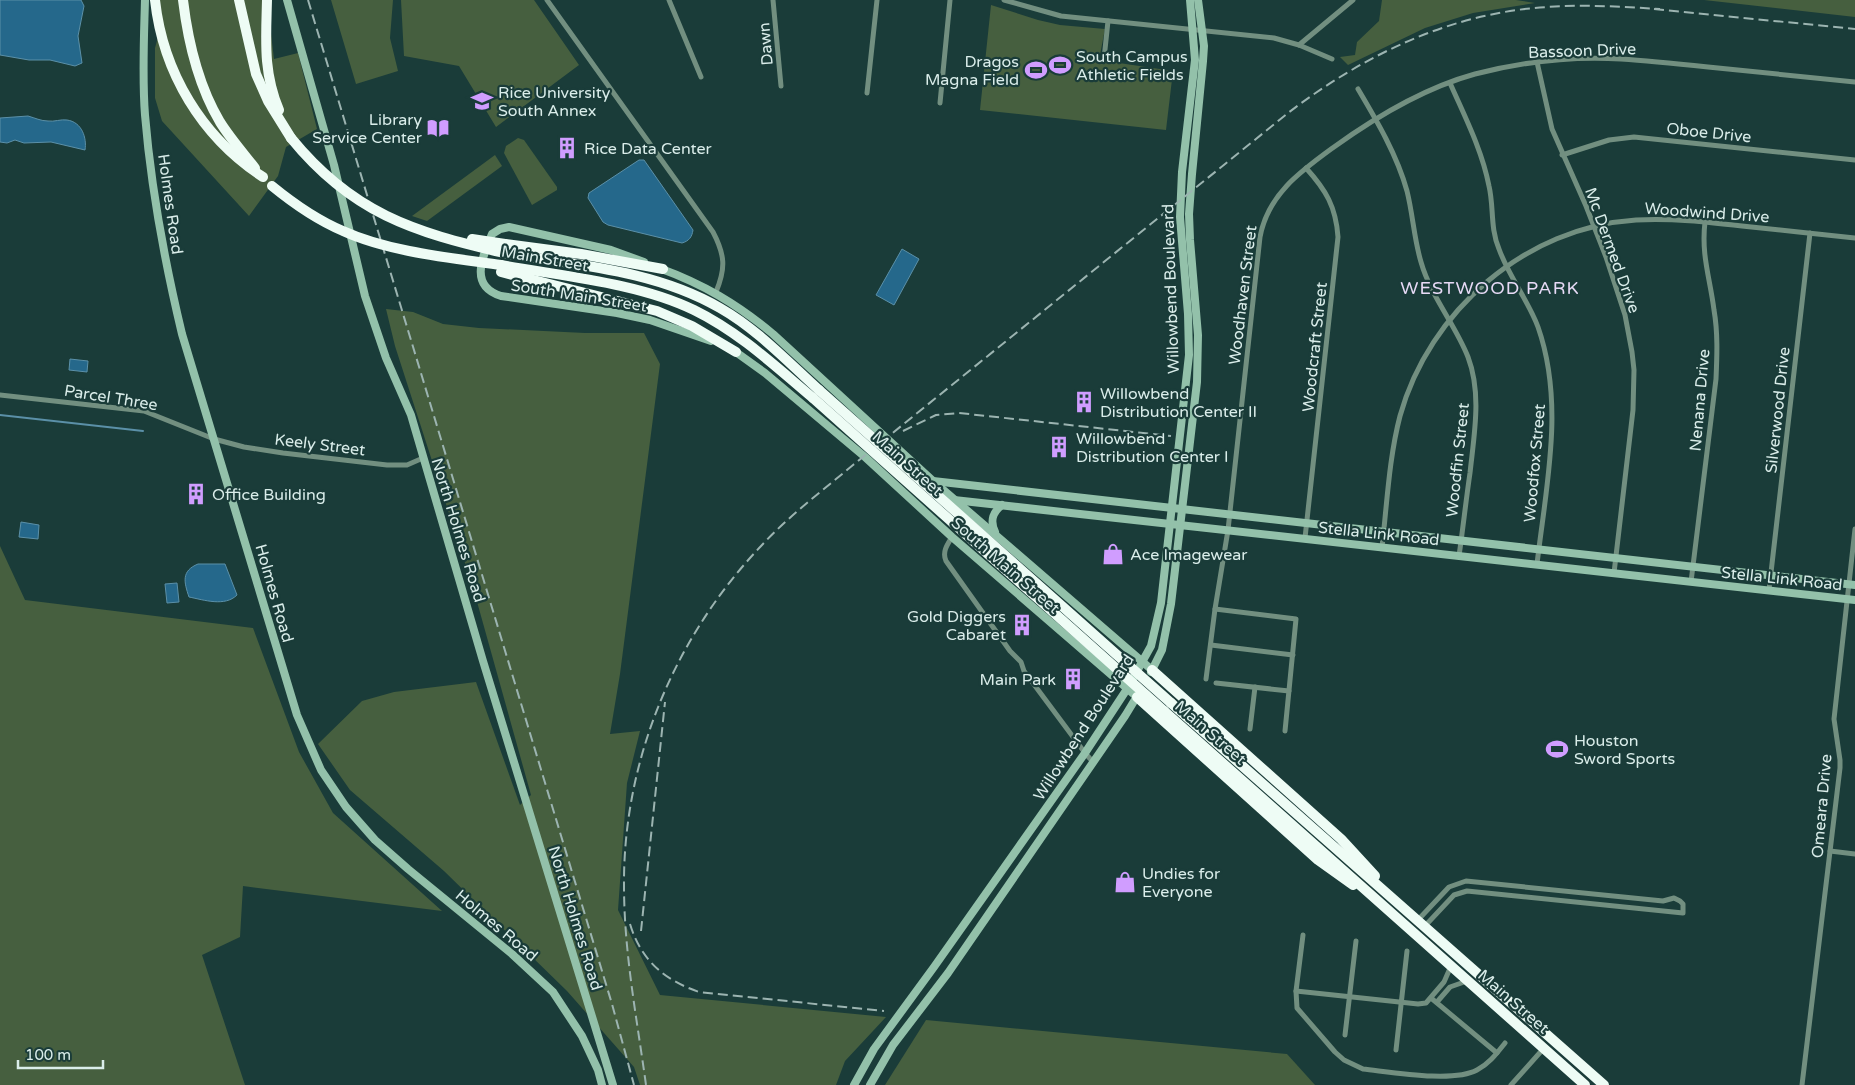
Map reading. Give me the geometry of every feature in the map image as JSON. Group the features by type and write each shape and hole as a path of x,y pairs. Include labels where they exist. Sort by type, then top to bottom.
{"highway":[{"path":"155,0 168,58 190,104 207,129 245,166 307,212 344,232 379,244 501,268 657,311 692,326 736,352"},
{"path":"183,0 186,26 194,61 206,93 220,122 263,178"},
{"path":"239,0 256,74 268,101 289,134 318,168 348,194 384,216 422,232 505,248 581,254 663,269"},
{"path":"267,0 266,55 275,100 289,134"},
{"name":"Main Street","path":"505,248 631,274 670,286 697,296 740,321 816,394 1163,709 1605,1085"},
{"name":"Main Street","path":"501,268 627,288 685,306 735,334 816,394"},
{"path":"1152,670 1341,839 1406,912"},
{"path":"1163,709 1154,705 1161,689 1166,687 1173,688"},
{"path":"1137,697 1163,709"},
{"name":"Main Street","path":"1163,709 1406,912 1451,966 1585,1085"}],"main road":[{"name":"Holmes Road","path":"145,0 145,116 162,243 182,334 206,407 297,715 321,770 346,807 374,840 512,954 553,992 582,1036 598,1070 602,1085"},
{"name":"North Holmes Road","path":"287,0 334,165 365,296 386,358 411,415 553,892 614,1085"},
{"name":"Willowbend Boulevard","path":"854,1085 874,1049 998,878 1085,753 1127,689 1151,646 1161,603 1187,381 1188,331 1180,213 1182,172 1194,72 1195,45 1190,0"},
{"name":"Willowbend Boulevard","path":"870,1085 885,1058 948,973 1094,762 1137,697 1162,650 1171,604 1196,382 1198,335 1190,240 1190,214 1204,46 1198,0"},
{"path":"1194,72 1202,72"},
{"path":"1189,118 1198,119"},
{"path":"1180,213 1190,214"},
{"name":"South Main Street","path":"1137,697 952,537 850,444 736,352 650,320 492,293 480,279 480,270 492,234 500,229 509,227 611,250 663,269 716,292 746,311 933,481 1152,670"},
{"path":"1187,381 1196,382"},
{"path":"888,479 906,457"},
{"name":"Stella Link Road","path":"933,481 1852,585"},
{"name":"Stella Link Road","path":"901,490 916,495 955,500 1851,600"},
{"path":"1045,509 1047,494"},
{"path":"995,534 992,518 997,509 1002,505"},
{"path":"1161,603 1171,604"},
{"path":"1105,670 1113,671 1119,669 1126,657 1123,645"},
{"path":"1037,820 1048,827"},
{"path":"998,878 1008,886"},
{"path":"934,966 948,973"},
{"path":"874,1049 885,1058"}],"street":[{"path":"547,0 713,232 721,248 723,260 722,275 716,292"},
{"path":"670,0 701,77"},
{"name":"Dawn","path":"774,0 780,86"},
{"path":"867,93 877,0"},
{"path":"940,103 950,0"},
{"path":"1004,0 1054,15 1274,38 1299,44 1332,59"},
{"path":"1299,44 1353,0"},
{"path":"1104,59 1108,21"},
{"name":"Bassoon Drive","path":"1306,168 1375,118 1450,83 1473,75 1537,62 1620,59 1855,82"},
{"name":"Mc Dermed Drive","path":"1537,62 1548,116 1562,155 1594,227 1625,315 1634,370 1633,410 1614,573"},
{"name":"Woodfox Street","path":"1450,83 1483,159 1490,188 1492,226 1498,249 1526,302 1538,330 1546,360 1551,388 1551,443 1537,564"},
{"name":"Woodfin Street","path":"1358,89 1375,118 1404,180 1421,264 1436,300 1460,338 1474,380 1476,404 1474,436 1459,556"},
{"name":"Oboe Drive","path":"1562,155 1609,140 1634,138 1855,160"},
{"name":"Woodhaven Street","path":"1206,679 1230,515 1263,224 1269,208 1279,193 1306,168"},
{"name":"Woodcraft Street","path":"1305,538 1338,237 1337,221 1333,207 1326,192 1306,168"},
{"name":"Woodwind Drive","path":"1382,547 1394,442 1401,415 1420,364 1461,306 1507,267 1541,245 1560,237 1594,227 1634,220 1656,219 1705,222 1855,238"},
{"name":"Nenana Drive","path":"1691,582 1716,379 1715,312 1703,254 1702,240 1705,222"},
{"name":"Silverwood Drive","path":"1769,590 1810,233"},
{"name":"Parcel Three","path":"0,395 144,411 214,439"},
{"name":"Keely Street","path":"214,439 244,448 283,454 387,465 407,465 423,458"},
{"name":"Omeara Drive","path":"1802,1085 1840,760 1834,714 1851,600 1855,529"},
{"path":"952,537 946,548 944,556 946,561 1010,651 1021,662 1024,671 1085,753 1094,762"},
{"path":"1215,609 1296,619 1285,731"},
{"path":"1211,645 1293,655"},
{"path":"1216,683 1289,691"},
{"path":"1250,728 1255,687"},
{"path":"1830,851 1855,854"},
{"path":"1466,882 1649,900 1663,901 1674,898 1683,904 1683,913 1466,892 1454,895 1416,925 1449,887 1466,882"},
{"path":"1482,893 1483,883"},
{"path":"1571,902 1572,892"},
{"path":"1648,910 1649,900"},
{"path":"1303,934 1296,992 1297,1008 1344,1060 1363,1069 1411,1074 1457,1075 1477,1070 1497,1053 1505,1043"},
{"path":"1345,1035 1356,941"},
{"path":"1396,1050 1407,951"},
{"path":"1296,992 1401,1003 1426,1003 1448,975 1451,966"},
{"path":"1438,1002 1450,987 1468,981"},
{"path":"1440,986 1447,991"},
{"path":"1431,998 1497,1053"},
{"path":"1511,1085 1544,1048"}],"green space":[{"path":"159,0 267,0 274,59 298,53 317,129 286,147 278,176 249,216 162,121 155,98 155,48 162,22"},
{"path":"331,0 393,0 390,38 398,71 356,84"},
{"path":"401,0 534,0 579,65 496,127 459,66 404,56"},
{"path":"1382,0 1516,0 1535,3 1473,13 1425,28 1348,65 1340,57 1355,55 1357,42 1379,21"},
{"path":"1704,0 1855,0 1855,17"},
{"name":"South Campus Athletic Fields","path":"991,5 1060,25 1105,29 1099,60 1173,71 1166,130 980,110"},
{"path":"518,138 524,140 557,187 557,190 532,205 504,153 506,146"},
{"path":"495,155 502,166 427,221 412,216"},
{"path":"386,309 413,312 443,324 479,328 585,333 644,333 660,364 620,674 610,734 640,731 627,783 618,910 660,995 886,1017 845,1061 836,1085 640,1085 634,1067 567,991 444,871 350,790 318,744 362,701 394,692 476,682 520,805 531,795 474,591 395,346"},
{"path":"0,546 25,600 253,628 299,752 333,813 442,911 243,886 240,937 202,955 245,1085 0,1085"},
{"path":"926,1020 1287,1054 1315,1085 885,1085"}],"water":[{"path":"0,0 81,0 84,6 78,36 82,63 75,66 50,60 29,60 0,55"},
{"path":"28,116 45,121 72,121 82,131 85,150 51,142 24,143 15,140 7,143 0,142 0,118"},
{"path":"639,160 644,160 693,230 691,237 687,241 682,243 608,225 603,222 588,198 589,193"},
{"path":"902,249 919,259 894,305 876,295"},
{"path":"70,359 88,361 87,372 69,370"},
{"path":"21,522 39,525 38,539 19,537"},
{"path":"198,564 225,564 237,595 232,599 220,602 189,597 185,582 186,574"},
{"path":"177,583 179,602 167,603 165,584"}],"waterway":[{"path":"0,415 143,431"}],"railway":[{"path":"308,0 612,1004 634,1085"},
{"path":"646,1085 626,936 624,886 626,839 633,792 644,747 660,702 680,660 704,619 731,581 762,545 795,513 853,465 1288,113 1347,73 1410,41 1442,28 1476,18 1511,11 1561,6 1660,9"},
{"path":"1654,9 1855,29"},
{"path":"903,431 936,415 959,413 1171,436"},
{"path":"641,931 665,702"},
{"path":"630,924 640,948 656,967 675,981 699,992 884,1011"}],"place":[{"name":"South Campus Athletic Fields","path":"1060,65"},
{"name":"Dragos Magna Field","path":"1036,70"},
{"name":"Rice University South Annex","path":"482,101"},
{"name":"Library Service Center","path":"438,128"},
{"name":"Rice Data Center","path":"567,148"},
{"name":"Willowbend Distribution Center II","path":"1084,402"},
{"name":"Willowbend Distribution Center I","path":"1059,447"},
{"name":"Office Building","path":"196,494"},
{"name":"Ace Imagewear","path":"1113,554"},
{"name":"Gold Diggers Cabaret","path":"1022,625"},
{"name":"Main Park","path":"1073,679"},
{"name":"Houston Sword Sports","path":"1557,749"},
{"name":"Undies for Everyone","path":"1125,882"}],"district":[{"name":"WESTWOOD PARK","path":"1490,288"}]}
